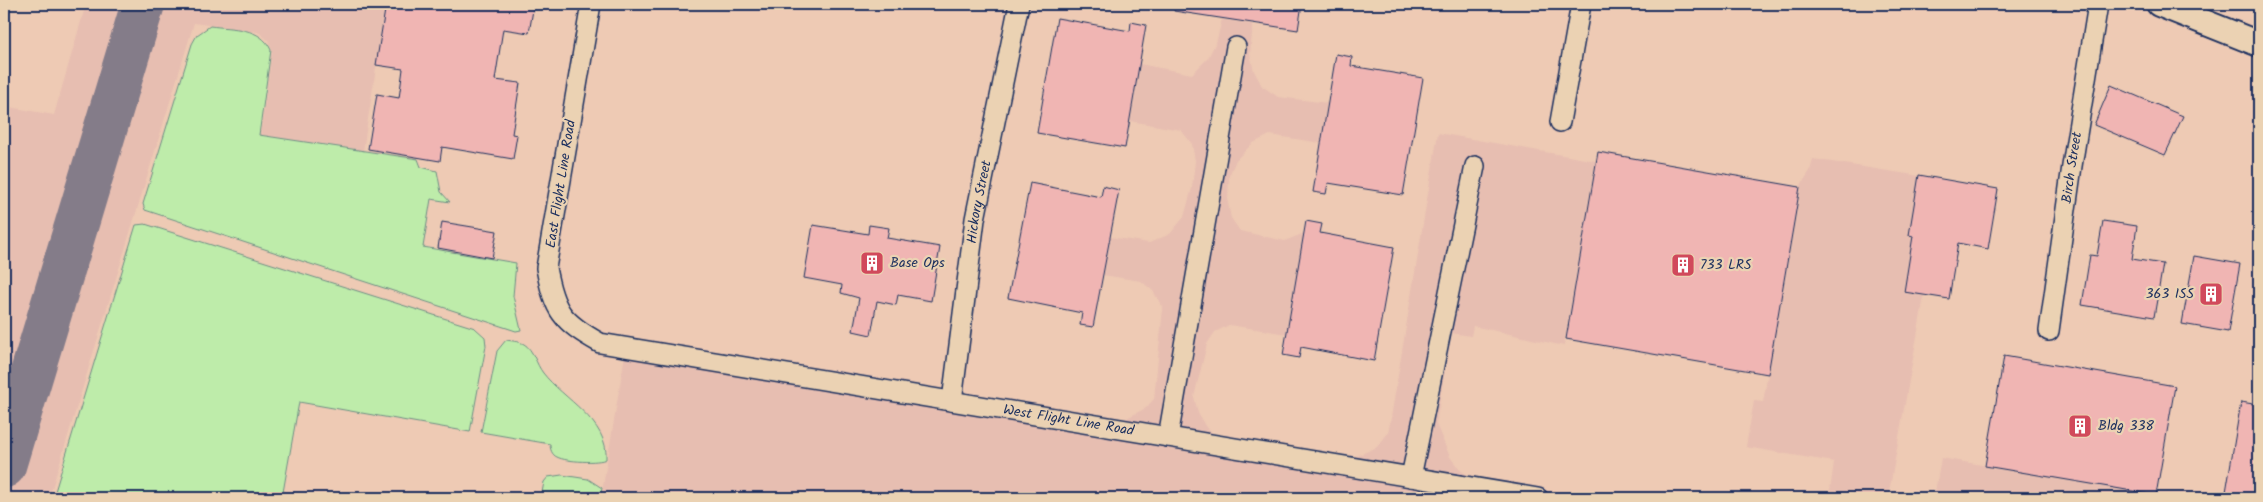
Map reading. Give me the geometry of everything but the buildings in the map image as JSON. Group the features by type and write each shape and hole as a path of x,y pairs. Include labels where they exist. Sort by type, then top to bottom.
{"main road":[{"path":"2159,4 2259,44"}],"street":[{"name":"East Flight Line Road","path":"591,4 546,268 551,294 562,314 576,330 600,343"},
{"name":"Hickory Street","path":"952,401 976,219 1019,4"},
{"path":"1560,122 1581,4"},
{"name":"Birch Street","path":"2049,331 2098,4"},
{"path":"1168,437 1236,47"},
{"path":"1411,477 1475,166"},
{"name":"West Flight Line Road","path":"600,343 1538,498"}],"shaded area":[{"path":"86,4 386,4 363,151 260,135 272,50 268,40 258,32 194,23 49,498 4,498 4,106 54,115"},
{"path":"1222,19 1253,24 1250,54 1254,71 1262,86 1278,97 1328,103 1321,143 1270,135 1253,143 1236,160 1229,176 1228,203 1231,218 1240,231 1285,241 1304,233 1287,334 1229,325 1215,332 1207,344 1194,397 1198,413 1205,426 1215,436 1348,460 1377,447 1388,433 1391,418 1438,133 1596,161 1564,346 1473,326 1471,336 1451,333 1436,424 1450,457 1460,470 1472,478 1591,498 601,498 628,337 1123,420 1146,408 1154,399 1163,308 1153,291 1141,281 1103,275 1110,237 1149,243 1170,234 1184,217 1192,188 1195,161 1192,144 1181,130 1130,121 1139,64 1192,74 1208,58 1217,40"},
{"path":"1813,159 1945,180 1888,498 1829,498 1834,462 1746,447 1754,401 1763,402 1801,185 1810,171"},
{"path":"1941,458 2156,495 2189,498 1934,498"}],"green space":[{"path":"210,26 245,30 253,33 266,42 271,50 259,135 418,159 421,167 437,171 441,192 450,202 431,199 423,247 516,263 513,296 521,330 516,331 145,210 143,204 192,44 197,35"},
{"path":"145,224 475,328 485,337 486,346 470,432 299,402 282,498 53,498 136,225"},
{"path":"506,340 520,342 527,346 543,373 593,422 605,445 606,459 575,461 561,459 555,456 550,444 481,432 497,351"},
{"path":"562,475 588,479 602,488 600,498 541,498 544,482 548,477"}],"taxiway":[{"path":"4,466 143,4"}],"place":[{"name":"Base Ops","path":"872,263"},
{"name":"733 LRS","path":"1683,265"},
{"name":"363 ISS","path":"2211,294"},
{"name":"Bldg 338","path":"2080,426"}]}
